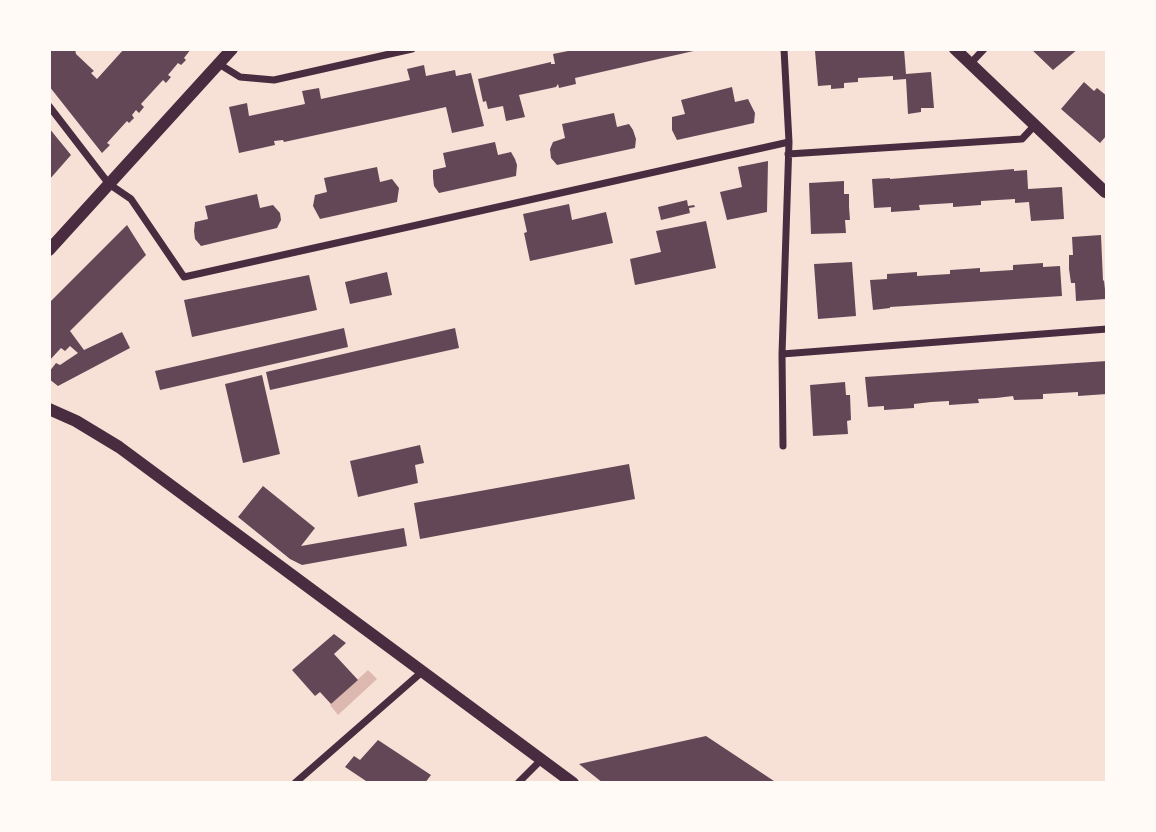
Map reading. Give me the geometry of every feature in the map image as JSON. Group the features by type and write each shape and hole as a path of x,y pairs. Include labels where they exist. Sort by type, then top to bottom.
{"street":[{"path":"49,250 232,49"},
{"path":"219,64 240,77 274,80 412,49"},
{"path":"783,49 789,142 782,354 783,446"},
{"path":"955,49 1107,192"},
{"path":"970,64 984,49"},
{"path":"49,106 109,184 131,199 184,277 789,142"},
{"path":"788,154 1022,139 1035,125"},
{"path":"782,354 1107,329"},
{"path":"49,409 76,421 119,447 573,783"},
{"path":"295,783 423,671"},
{"path":"519,783 542,759"}],"shaded area":[{"path":"368,670 377,679 338,715 330,705"}],"building":[{"path":"49,49 75,49 76,54 94,71 91,73 97,79 124,49 191,49 184,58 186,60 181,65 178,63 168,75 171,77 166,83 163,80 141,104 144,107 139,113 136,110 132,115 134,118 129,123 127,121 107,143 110,145 102,153 49,86"},
{"path":"567,49 698,50 575,78 576,84 559,88 558,84 556,87 519,95 525,117 506,121 503,106 488,109 486,101 483,102 478,79 551,62 555,64 553,54 568,51"},
{"path":"904,49 906,74 931,72 934,108 921,108 921,112 908,114 906,79 893,80 893,76 858,78 858,82 844,83 844,88 818,86 815,51"},
{"path":"1031,49 1078,49 1053,70"},
{"path":"424,65 426,76 455,70 456,76 471,73 484,126 452,133 446,107 284,142 274,141 275,145 239,153 229,107 247,103 249,116 305,104 302,91 319,88 321,99 410,80 407,69"},
{"path":"1084,82 1094,91 1097,88 1107,96 1107,135 1100,143 1061,109"},
{"path":"732,87 735,102 748,99 755,113 754,123 677,140 672,130 672,117 685,114 681,100"},
{"path":"614,113 617,127 629,124 633,130 635,148 557,165 551,158 550,149 553,142 565,138 562,124"},
{"path":"49,128 71,155 49,180"},
{"path":"495,142 498,155 511,152 517,165 516,176 439,193 434,186 433,170 446,167 443,153"},
{"path":"768,161 767,212 727,220 720,192 742,187 738,167"},
{"path":"377,167 380,182 392,179 399,188 397,202 320,219 313,206 315,195 327,192 324,178"},
{"path":"1027,170 1028,189 1062,187 1064,219 1031,221 1029,202 1015,203 1015,199 981,201 981,205 953,207 953,203 919,205 920,210 891,212 891,207 874,208 872,179"},
{"path":"844,181 844,194 849,194 850,220 845,220 846,233 811,234 809,183"},
{"path":"257,194 260,208 273,205 280,213 281,220 277,228 201,246 195,239 195,222 208,219 205,206"},
{"path":"687,200 688,206 695,207 689,208 690,213 661,220 658,207"},
{"path":"569,204 572,220 606,212 613,243 530,261 523,214"},
{"path":"706,221 716,268 635,285 630,259 661,252 656,231"},
{"path":"127,225 146,255 70,331 84,350 122,332 130,348 58,386 49,379 49,372 56,363 60,365 78,353 70,346 65,351 61,348 49,361 49,303"},
{"path":"1101,235 1106,299 1076,301 1075,283 1071,283 1069,269 1069,255 1073,255 1072,237"},
{"path":"852,262 856,316 818,319 814,264"},
{"path":"1043,263 1043,267 1060,266 1062,296 873,310 870,280 887,279 887,274 950,274 950,270 980,268 980,272 1013,270 1013,265"},
{"path":"387,272 392,295 350,304 345,282"},
{"path":"309,275 317,310 192,337 184,300"},
{"path":"344,328 348,347 160,390 155,371"},
{"path":"455,328 459,348 270,390 266,372"},
{"path":"1107,361 1107,394 1043,394 1043,399 1014,400 1013,396 978,399 979,403 949,405 949,401 931,402 914,404 914,408 884,410 884,406 868,407 865,377"},
{"path":"262,375 280,454 243,463 225,384"},
{"path":"845,382 846,395 850,395 851,420 847,421 848,434 813,436 810,385"},
{"path":"420,445 424,463 415,465 418,483 358,497 350,461"},
{"path":"629,464 635,499 420,539 414,503"},
{"path":"263,486 315,528 301,546 404,528 407,546 302,565 290,559 238,517"},
{"path":"334,634 346,643 334,654 358,680 331,704 320,692 315,696 292,670"},
{"path":"706,736 777,783 603,783 579,764"},
{"path":"378,740 431,775 425,783 369,783 345,767 354,756 360,760"}]}
